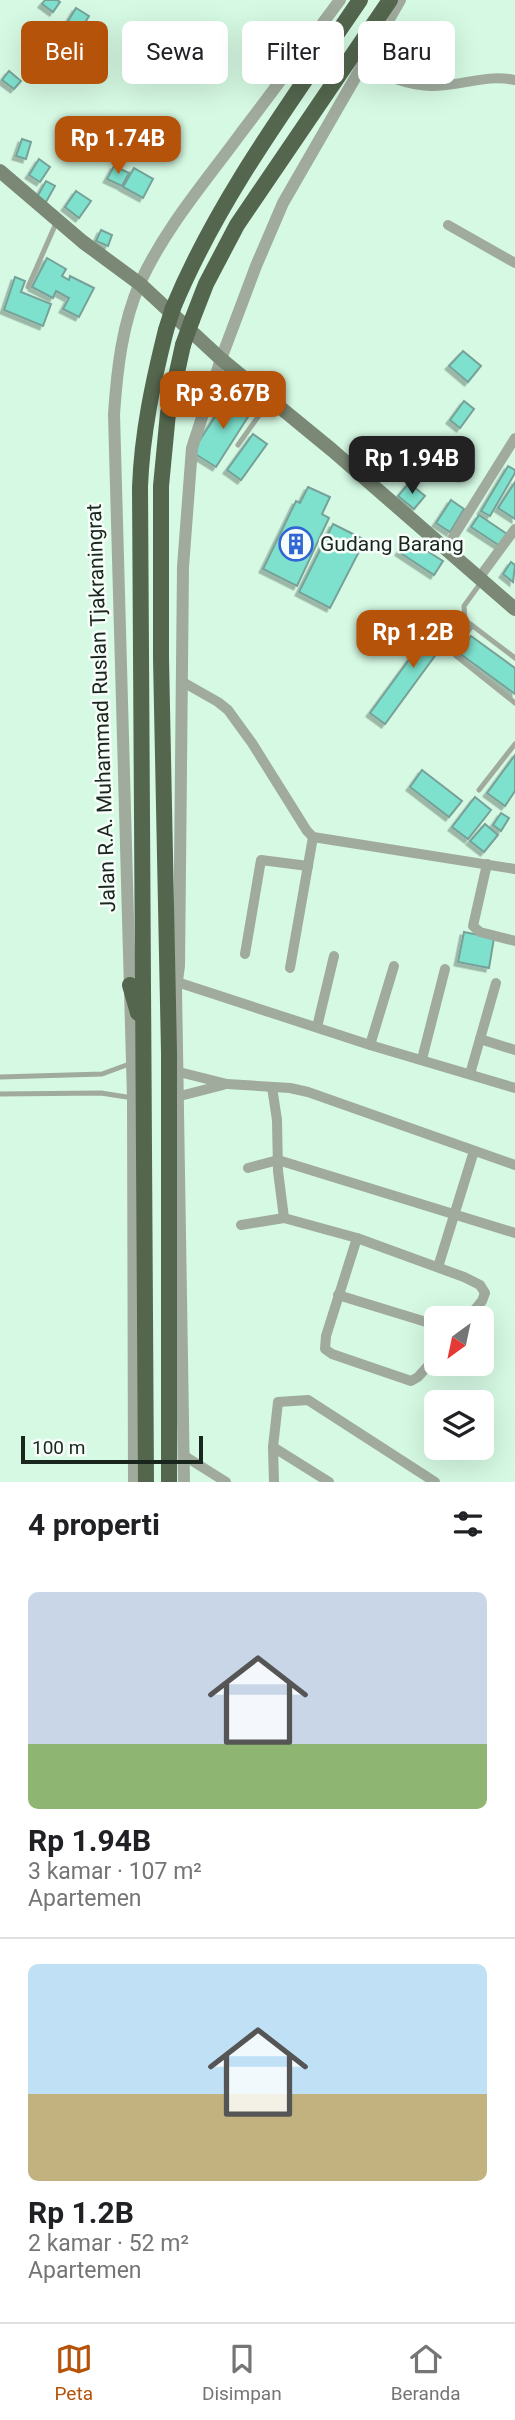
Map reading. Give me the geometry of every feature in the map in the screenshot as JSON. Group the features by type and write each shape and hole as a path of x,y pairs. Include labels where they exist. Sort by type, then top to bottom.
{"highway":[{"name":"Jalan R.A. Muhammad Ruslan Tjakraningrat","path":"146,1482 138,1065 143,1029 140,486 147,409 173,308 217,216 360,0"},
{"path":"169,1482 169,1053 161,486 168,413 183,345 192,320 206,284 237,225 390,0"},
{"path":"130,985 143,1029"},
{"path":"167,1026 177,985"},
{"path":"169,1053 178,1072"},
{"path":"133,1098 138,1065"}],"main road":[{"path":"0,171 57,221 140,284 221,359 332,450 515,609"}],"street":[{"name":"Jalan R.A. Muhammad Ruslan Tjakraningrat","path":"138,1065 130,985 114,414 119,358 129,314 140,284 161,245 200,188 340,0"},
{"path":"388,21 400,0"},
{"path":"184,1482 177,985 183,567 189,468 197,429 221,359 283,203 358,75"},
{"path":"455,83 497,77 515,80"},
{"path":"424,84 447,84"},
{"path":"448,225 515,263"},
{"path":"445,550 515,438"},
{"path":"480,580 515,529"},
{"path":"181,681 228,710 313,837 515,869"},
{"path":"290,968 313,837"},
{"path":"245,954 261,860 308,866"},
{"path":"487,864 473,919 474,928 515,941"},
{"path":"317,1027 334,956"},
{"path":"370,1045 394,966"},
{"path":"422,1059 445,969"},
{"path":"470,1074 496,983"},
{"path":"177,985 515,1088"},
{"path":"480,1039 515,1050"},
{"path":"178,1072 227,1084 290,1088 515,1165"},
{"path":"180,1096 227,1084"},
{"path":"272,1087 278,1120 278,1160 284,1218"},
{"path":"133,1098 134,1482"},
{"path":"438,1267 474,1151"},
{"path":"247,1168 278,1160 515,1233"},
{"path":"241,1225 284,1218 357,1238 474,1282 484,1290 478,1306"},
{"path":"357,1238 326,1336 324,1345 327,1351 411,1381 424,1370"},
{"path":"338,1295 424,1321"},
{"path":"274,1482 272,1447 278,1402 308,1400 435,1482"},
{"path":"272,1447 329,1482"},
{"path":"183,1455 226,1482"}],"lane":[{"path":"28,287 57,221"},
{"path":"238,445 270,400"},
{"path":"480,580 464,606 463,616 472,626 515,657"},
{"path":"472,626 456,648 455,655 515,703"},
{"path":"479,790 515,744"},
{"path":"0,1077 102,1074 138,1065"},
{"path":"0,1094 101,1093 133,1098"}],"building":[{"path":"45,0 60,2 53,12 42,4"},
{"path":"76,8 89,16 86,21 68,21"},
{"path":"9,71 21,81 14,89 2,80"},
{"path":"22,139 31,142 26,159 16,156"},
{"path":"39,159 50,167 40,182 29,175"},
{"path":"114,166 129,173 122,186 107,179"},
{"path":"134,168 153,179 143,198 123,187"},
{"path":"46,181 55,186 46,202 37,197"},
{"path":"76,191 91,201 79,218 65,207"},
{"path":"101,230 112,235 108,246 96,241"},
{"path":"47,258 66,269 62,276 69,280 70,276 94,288 79,317 63,309 69,298 56,291 53,298 32,287"},
{"path":"15,277 25,281 21,292 51,304 43,326 4,310"},
{"path":"463,351 481,366 468,382 449,366"},
{"path":"230,394 253,409 216,467 192,452"},
{"path":"464,401 474,409 460,428 450,420"},
{"path":"253,434 267,444 241,480 227,470"},
{"path":"454,456 469,466 462,478 446,468"},
{"path":"508,466 515,470 515,473 490,516 481,511"},
{"path":"515,482 515,519 498,508"},
{"path":"409,483 425,496 414,509 398,496"},
{"name":"Gudang Barang","path":"308,487 330,497 322,514 329,518 297,586 263,569 296,501 300,503"},
{"path":"451,500 464,509 450,532 436,523"},
{"path":"479,515 507,534 500,546 471,527"},
{"name":"Gudang Barang","path":"333,524 365,540 330,608 299,592"},
{"path":"408,539 443,561 434,575 399,552"},
{"path":"511,562 515,565 513,582 503,574"},
{"path":"441,616 456,627 385,724 370,713"},
{"path":"471,636 515,668 515,694 459,653"},
{"path":"515,755 515,791 505,806 487,793"},
{"path":"422,770 462,801 449,817 410,787"},
{"path":"475,797 491,810 468,839 452,827"},
{"path":"501,813 509,818 501,831 493,825"},
{"path":"485,824 498,835 484,852 470,841"},
{"path":"464,932 494,938 489,968 458,962"}],"place":[{"name":"Gudang Barang","path":"296,544"}]}
